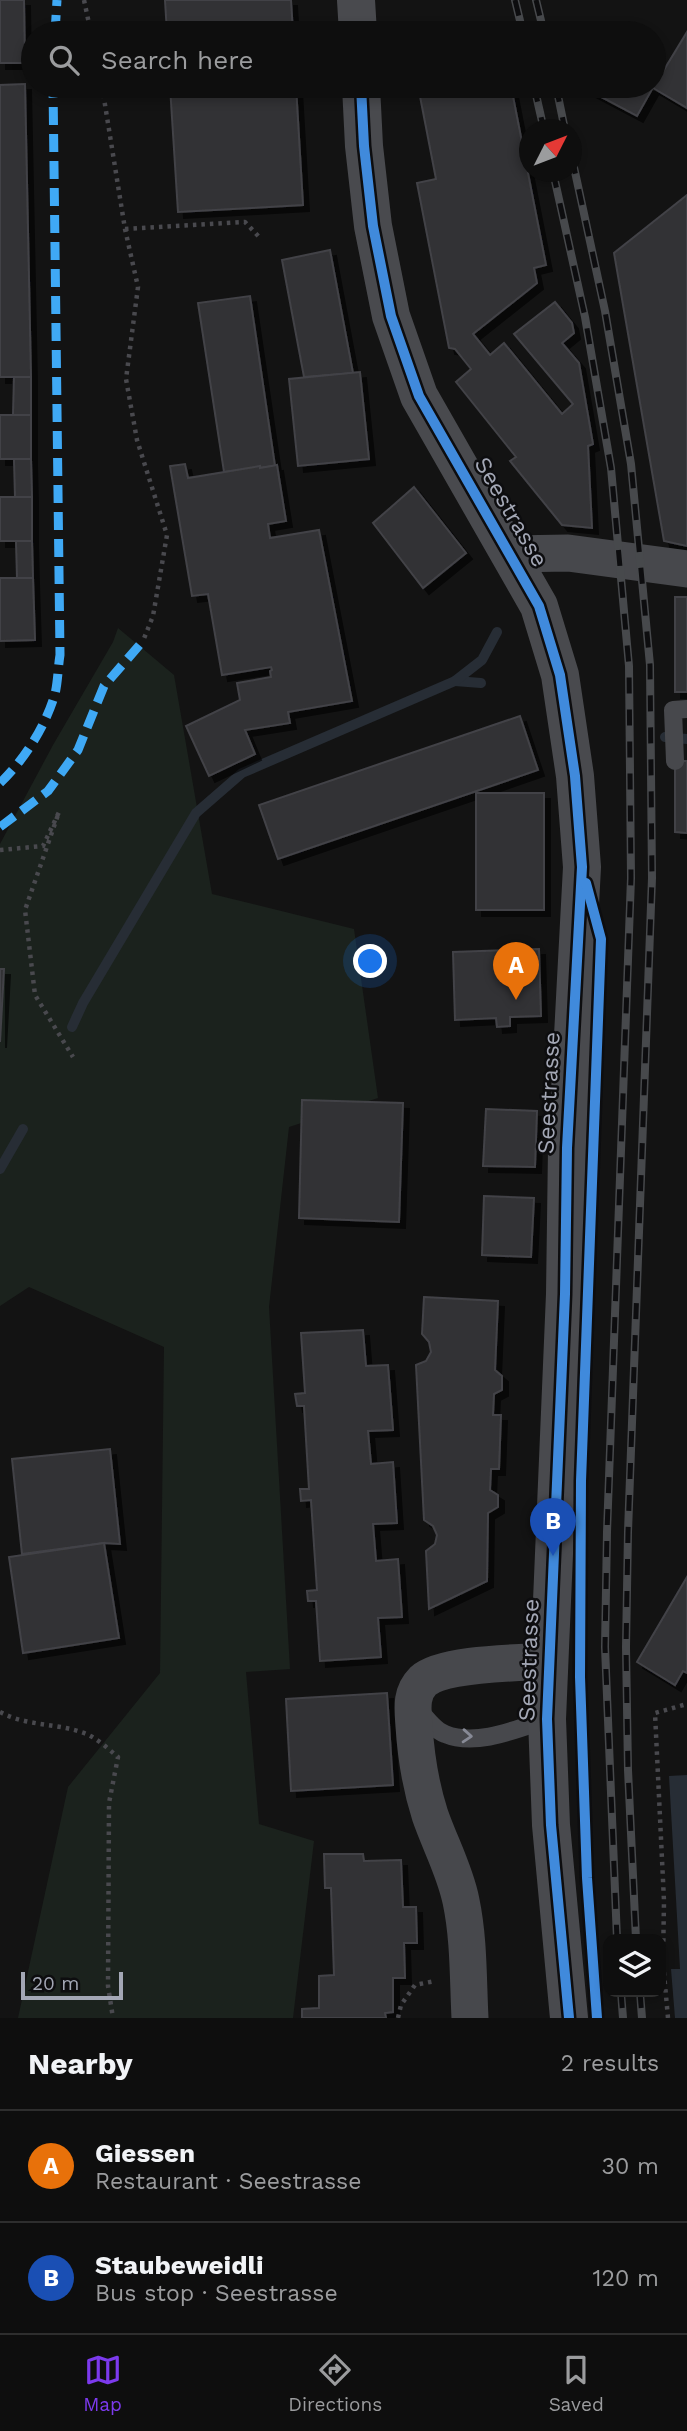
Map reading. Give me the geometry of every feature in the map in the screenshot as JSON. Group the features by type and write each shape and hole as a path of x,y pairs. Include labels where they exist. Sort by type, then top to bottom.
{"main road":[{"path":"356,0 357,21"},
{"name":"Seestrasse","path":"362,98 373,226 391,316 419,396 539,606 560,675 575,776 582,867 567,1148 565,1294 547,1719 551,1825 569,2018"}],"street":[{"path":"511,554 568,553 687,569"},
{"path":"470,2018 461,1900 430,1815 419,1773 412,1702 416,1690 424,1680 446,1671 486,1665 549,1661"}],"lane":[{"path":"675,761 680,712"},
{"path":"412,1702 444,1734 470,1738 508,1732 547,1719"}],"path":[{"path":"84,0 88,21"},
{"path":"104,98 125,229 138,287 126,379 137,440 167,535 153,616 143,641"},
{"path":"125,229 245,222 260,238"},
{"path":"0,850 43,846 60,812 25,910 35,995 74,1057"},
{"path":"668,2018 663,1962 664,1902 655,1713 687,1704"},
{"path":"0,1712 17,1721 84,1732 118,1757 109,1803 108,1986 113,2018"},
{"path":"398,2018 401,2005 415,1985 429,1982"}],"shaded area":[{"path":"118,628 174,675 212,894 354,929 378,1098 289,1127 269,1307 290,1669 246,1672 259,1824 314,1841 293,2018 18,2018 68,1787 160,1673 164,1347 29,1287 0,1306 0,844 113,642"},
{"path":"687,1775 687,2018 675,2018 671,1969 680,1969 669,1776"}],"building":[{"path":"0,0 24,0 21,63 0,63"},
{"path":"165,0 291,0 292,21 166,21"},
{"path":"687,32 687,108 666,96 666,67"},
{"path":"21,84 21,98 25,98 31,377 0,377 0,85"},
{"path":"171,98 297,98 303,205 178,212"},
{"path":"420,98 513,98 519,127 519,182 530,182 546,265 534,268 537,283 473,334 490,355 504,343 562,414 573,404 514,334 555,302 572,323 574,333 562,343 579,363 593,444 588,446 592,528 562,525 510,461 516,457 456,382 471,369 455,349 449,348 417,183 436,179"},
{"path":"603,98 647,98 637,116"},
{"path":"687,195 687,546 664,541 614,253"},
{"path":"330,250 353,373 304,377 282,260"},
{"path":"250,296 275,466 224,472 198,303"},
{"path":"360,372 369,459 298,466 289,379"},
{"path":"14,377 31,377 31,415 13,415"},
{"path":"0,415 31,415 31,459 0,459"},
{"path":"14,459 31,459 32,497 15,497"},
{"path":"185,464 188,478 277,465 286,521 268,524 270,538 319,530 352,701 288,712 290,723 245,730 255,754 209,776 186,726 240,700 237,683 271,677 272,670 271,667 222,675 208,594 192,596 170,466"},
{"path":"414,487 466,553 423,588 373,523"},
{"path":"0,497 32,497 32,541 0,541"},
{"path":"16,541 32,541 33,578 17,578"},
{"path":"0,578 33,578 35,640 0,641"},
{"path":"675,597 687,597 687,692 675,692"},
{"path":"520,716 538,770 278,859 259,805"},
{"path":"675,761 687,761 687,833 675,832"},
{"path":"476,793 544,793 544,910 476,910"},
{"path":"539,949 541,1016 510,1017 510,1026 497,1027 496,1018 455,1020 453,952"},
{"path":"0,969 4,969 0,1042"},
{"path":"302,1100 403,1103 399,1222 299,1218"},
{"path":"486,1109 537,1111 535,1167 483,1166"},
{"path":"484,1196 534,1198 531,1257 482,1255"},
{"path":"424,1297 498,1301 495,1370 502,1376 502,1390 494,1394 493,1415 501,1415 499,1469 491,1469 490,1490 498,1495 498,1507 488,1513 487,1581 429,1609 426,1551 435,1544 437,1535 433,1526 424,1520 416,1365 426,1361 431,1352 429,1342 422,1334"},
{"path":"363,1330 366,1366 388,1365 393,1430 368,1431 371,1464 393,1462 397,1523 373,1524 376,1561 398,1559 402,1617 378,1618 381,1657 320,1661 316,1601 308,1601 307,1591 317,1590 311,1500 301,1501 300,1489 309,1489 304,1406 297,1406 295,1394 305,1393 301,1333"},
{"path":"110,1449 120,1544 104,1543 22,1554 12,1459"},
{"path":"104,1543 119,1638 23,1653 9,1557"},
{"path":"687,1577 687,1673 683,1671 675,1685 637,1662"},
{"path":"387,1693 393,1785 291,1791 286,1699"},
{"path":"324,1854 363,1854 364,1861 401,1860 403,1907 416,1907 417,1943 404,1943 405,1978 393,1978 393,2012 385,2013 386,2018 302,2018 302,2009 319,2008 319,1976 334,1975 331,1888 325,1888"}],"waterway":[{"path":"72,1027 83,1003 196,813 242,773 455,681 482,660 497,632"},
{"path":"455,681 481,683"},
{"path":"665,737 687,739"},
{"path":"0,1169 23,1129"}],"railway":[{"path":"515,0 520,21"},
{"path":"536,0 541,21"},
{"path":"537,98 542,119"},
{"path":"558,98 563,119"},
{"path":"555,182 585,317 611,468 629,666 631,878 605,1647 617,1934"},
{"path":"577,182 605,311 631,464 650,665 652,878 626,1647 628,1770 636,1934"},
{"path":"621,1997 623,2018"},
{"path":"640,1997 642,2018"}],"marked path":[{"path":"56,21 57,0"},
{"path":"0,783 26,753 46,718 55,694 60,655 53,98"},
{"path":"0,827 48,791 78,750 104,686 143,641"}],"cycle path":[{"path":"362,98 373,226 391,316 419,396 539,606 560,675 575,776 582,867 567,1148 565,1294 547,1719 551,1825 569,2018"},
{"path":"586,883 601,939 581,1481 580,1677 587,1878 597,2018"}],"place":[{"name":"Giessen","path":"516,1000"},
{"name":"Staubeweidli","path":"553,1556"}]}
